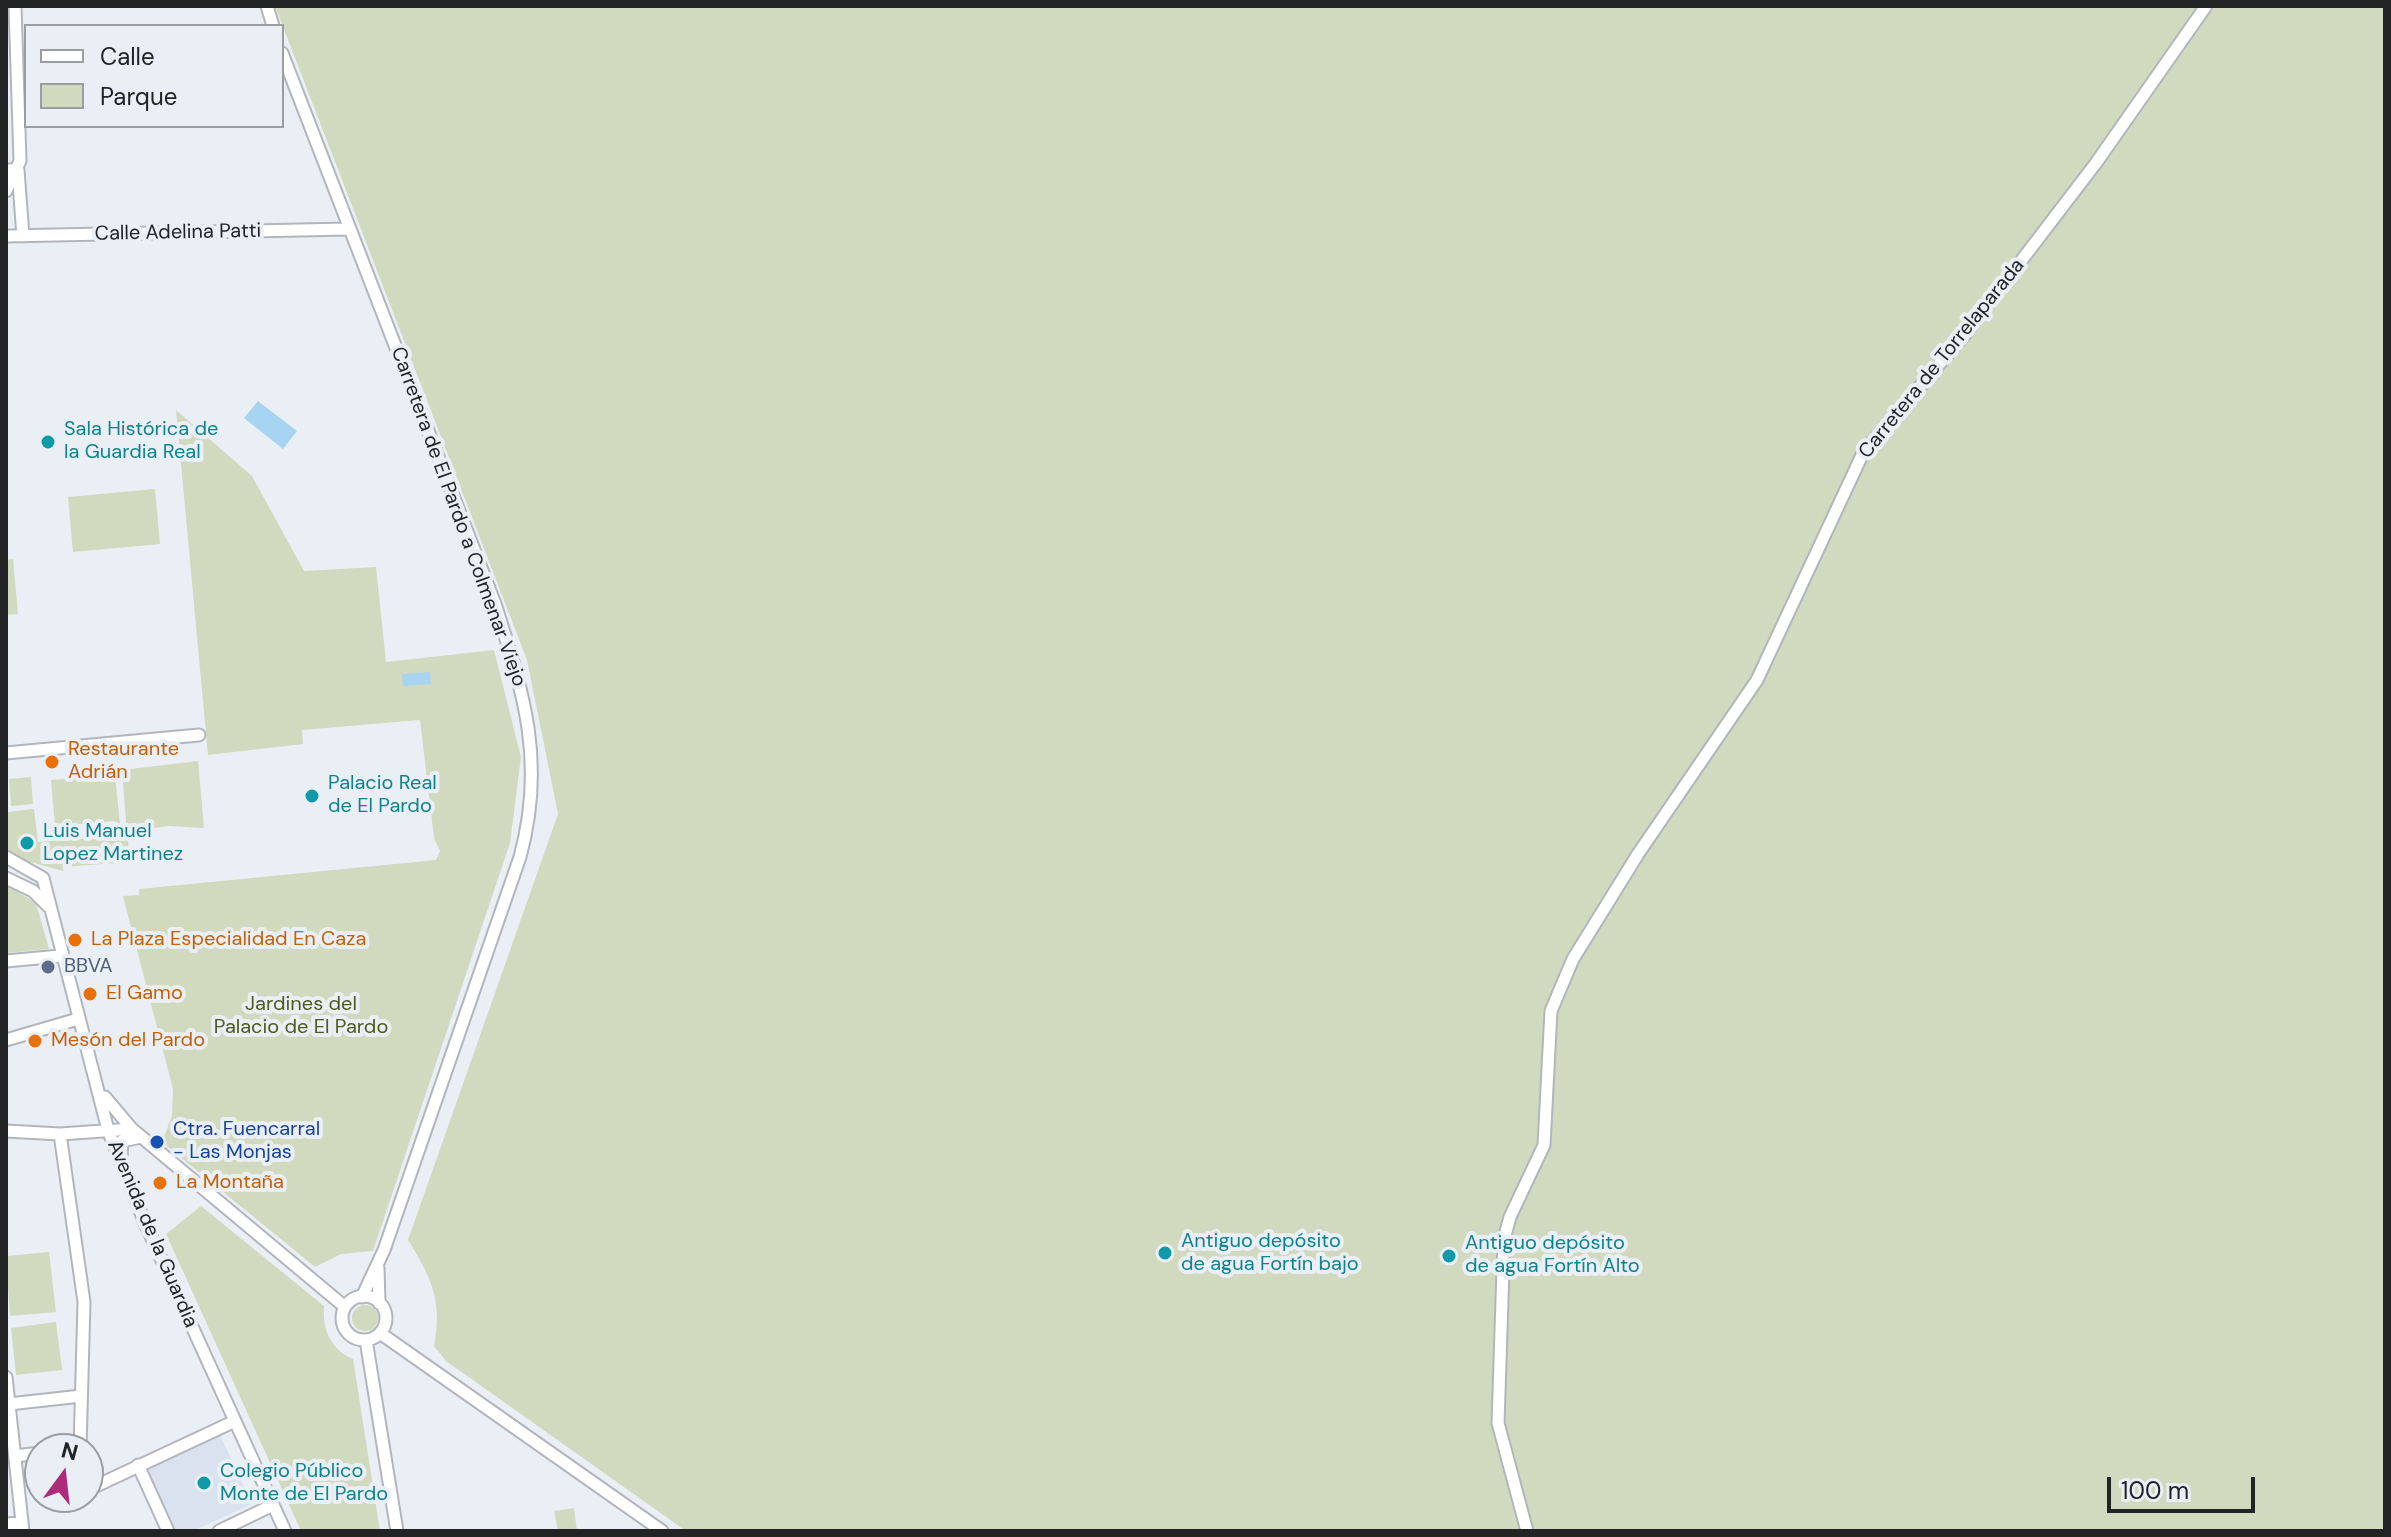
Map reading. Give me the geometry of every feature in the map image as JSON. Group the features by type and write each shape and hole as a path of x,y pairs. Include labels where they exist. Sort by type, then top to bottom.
{"street":[{"path":"15,6 12,170 23,236"},
{"name":"Carretera de Torrelaparada","path":"1527,1531 1498,1423 1503,1261 1510,1217 1544,1145 1551,1011 1556,996 1573,959 1638,854 1757,680 1863,453 1966,333 2096,163 2206,6"},
{"name":"Carretera de El Pardo a Colmenar Viejo","path":"284,58 495,604 523,688 534,768 531,817 520,857 379,1264"},
{"path":"6,191 12,170"},
{"name":"Calle Adelina Patti","path":"6,236 349,229"},
{"path":"6,753 199,735"},
{"name":"Avenida de la Guardia","path":"6,857 43,878 60,956 98,1084 108,1130 121,1166 285,1531"},
{"path":"6,878 33,891 48,906"},
{"path":"33,891 47,892"},
{"path":"6,961 60,956"},
{"path":"6,1040 78,1019"},
{"path":"98,1084 112,1110 136,1133 345,1307"},
{"path":"108,1130 112,1124 112,1110"},
{"path":"6,1131 61,1140 108,1130 136,1133"},
{"path":"121,1166 122,1141 136,1133"},
{"path":"61,1140 84,1302 80,1433"},
{"path":"366,1340 346,1331 342,1320 345,1307 362,1297 379,1264"},
{"path":"366,1340 380,1333 386,1318 379,1303 379,1264"},
{"path":"362,1297 379,1303"},
{"path":"380,1333 662,1531"},
{"path":"366,1340 397,1531"},
{"path":"6,1377 8,1420 23,1527 6,1524"},
{"path":"9,1404 81,1396"},
{"path":"104,1481 235,1421"},
{"path":"15,1456 24,1455"},
{"path":"138,1465 168,1531"},
{"path":"219,1531 273,1505"}],"shaded area":[{"path":"220,1435 252,1504 193,1531 176,1531 147,1468"}],"green space":[{"path":"275,6 2385,6 2385,1531 686,1531 446,1361 434,1346 437,1316 433,1290 408,1240 558,814 527,660"},
{"name":"Jardines del Palacio de El Pardo","path":"176,410 252,476 304,571 376,567 386,662 494,650 521,757 510,843 373,1251 341,1254 315,1267 162,1142 172,1116 173,1089 123,896 139,895 139,889 436,860 440,851 434,838 420,720 302,730 303,744 208,755"},
{"path":"155,489 160,544 73,552 68,497"},
{"path":"13,559 18,614 6,615 6,560"},
{"path":"198,761 204,828 169,826 132,831 128,836 129,862 63,867 63,871 27,861 7,850 8,812 34,809 38,842 127,835 122,770"},
{"path":"115,775 120,824 114,821 55,826 51,780"},
{"path":"31,777 33,804 11,806 9,779"},
{"path":"6,885 36,903 49,949 6,953"},
{"path":"201,1206 324,1306 326,1331 339,1350 353,1359 380,1531 301,1531 166,1234"},
{"path":"49,1252 56,1312 10,1316 6,1256"},
{"path":"365,1305 374,1309 378,1318 374,1327 365,1331 356,1327 352,1318 356,1309"},
{"path":"56,1322 62,1370 16,1375 11,1328"},
{"path":"574,1508 577,1531 558,1531 554,1511"}],"water":[{"path":"258,401 297,431 283,449 244,418"},
{"path":"430,672 431,684 403,686 402,674"}],"place":[{"name":"Sala Histórica de la Guardia Real","path":"48,442"},
{"name":"Restaurante Adrián","path":"52,762"},
{"name":"Palacio Real de El Pardo","path":"312,796"},
{"name":"Luis Manuel Lopez Martinez","path":"27,843"},
{"name":"La Plaza Especialidad En Caza","path":"75,940"},
{"name":"BBVA","path":"48,967"},
{"name":"El Gamo","path":"90,994"},
{"name":"Mesón del Pardo","path":"35,1041"},
{"name":"Ctra. Fuencarral - Las Monjas","path":"157,1142"},
{"name":"La Montaña","path":"160,1183"},
{"name":"Antiguo depósito de agua Fortín bajo","path":"1165,1253"},
{"name":"Antiguo depósito de agua Fortín Alto","path":"1449,1256"},
{"name":"Colegio Público Monte de El Pardo","path":"204,1483"}]}
